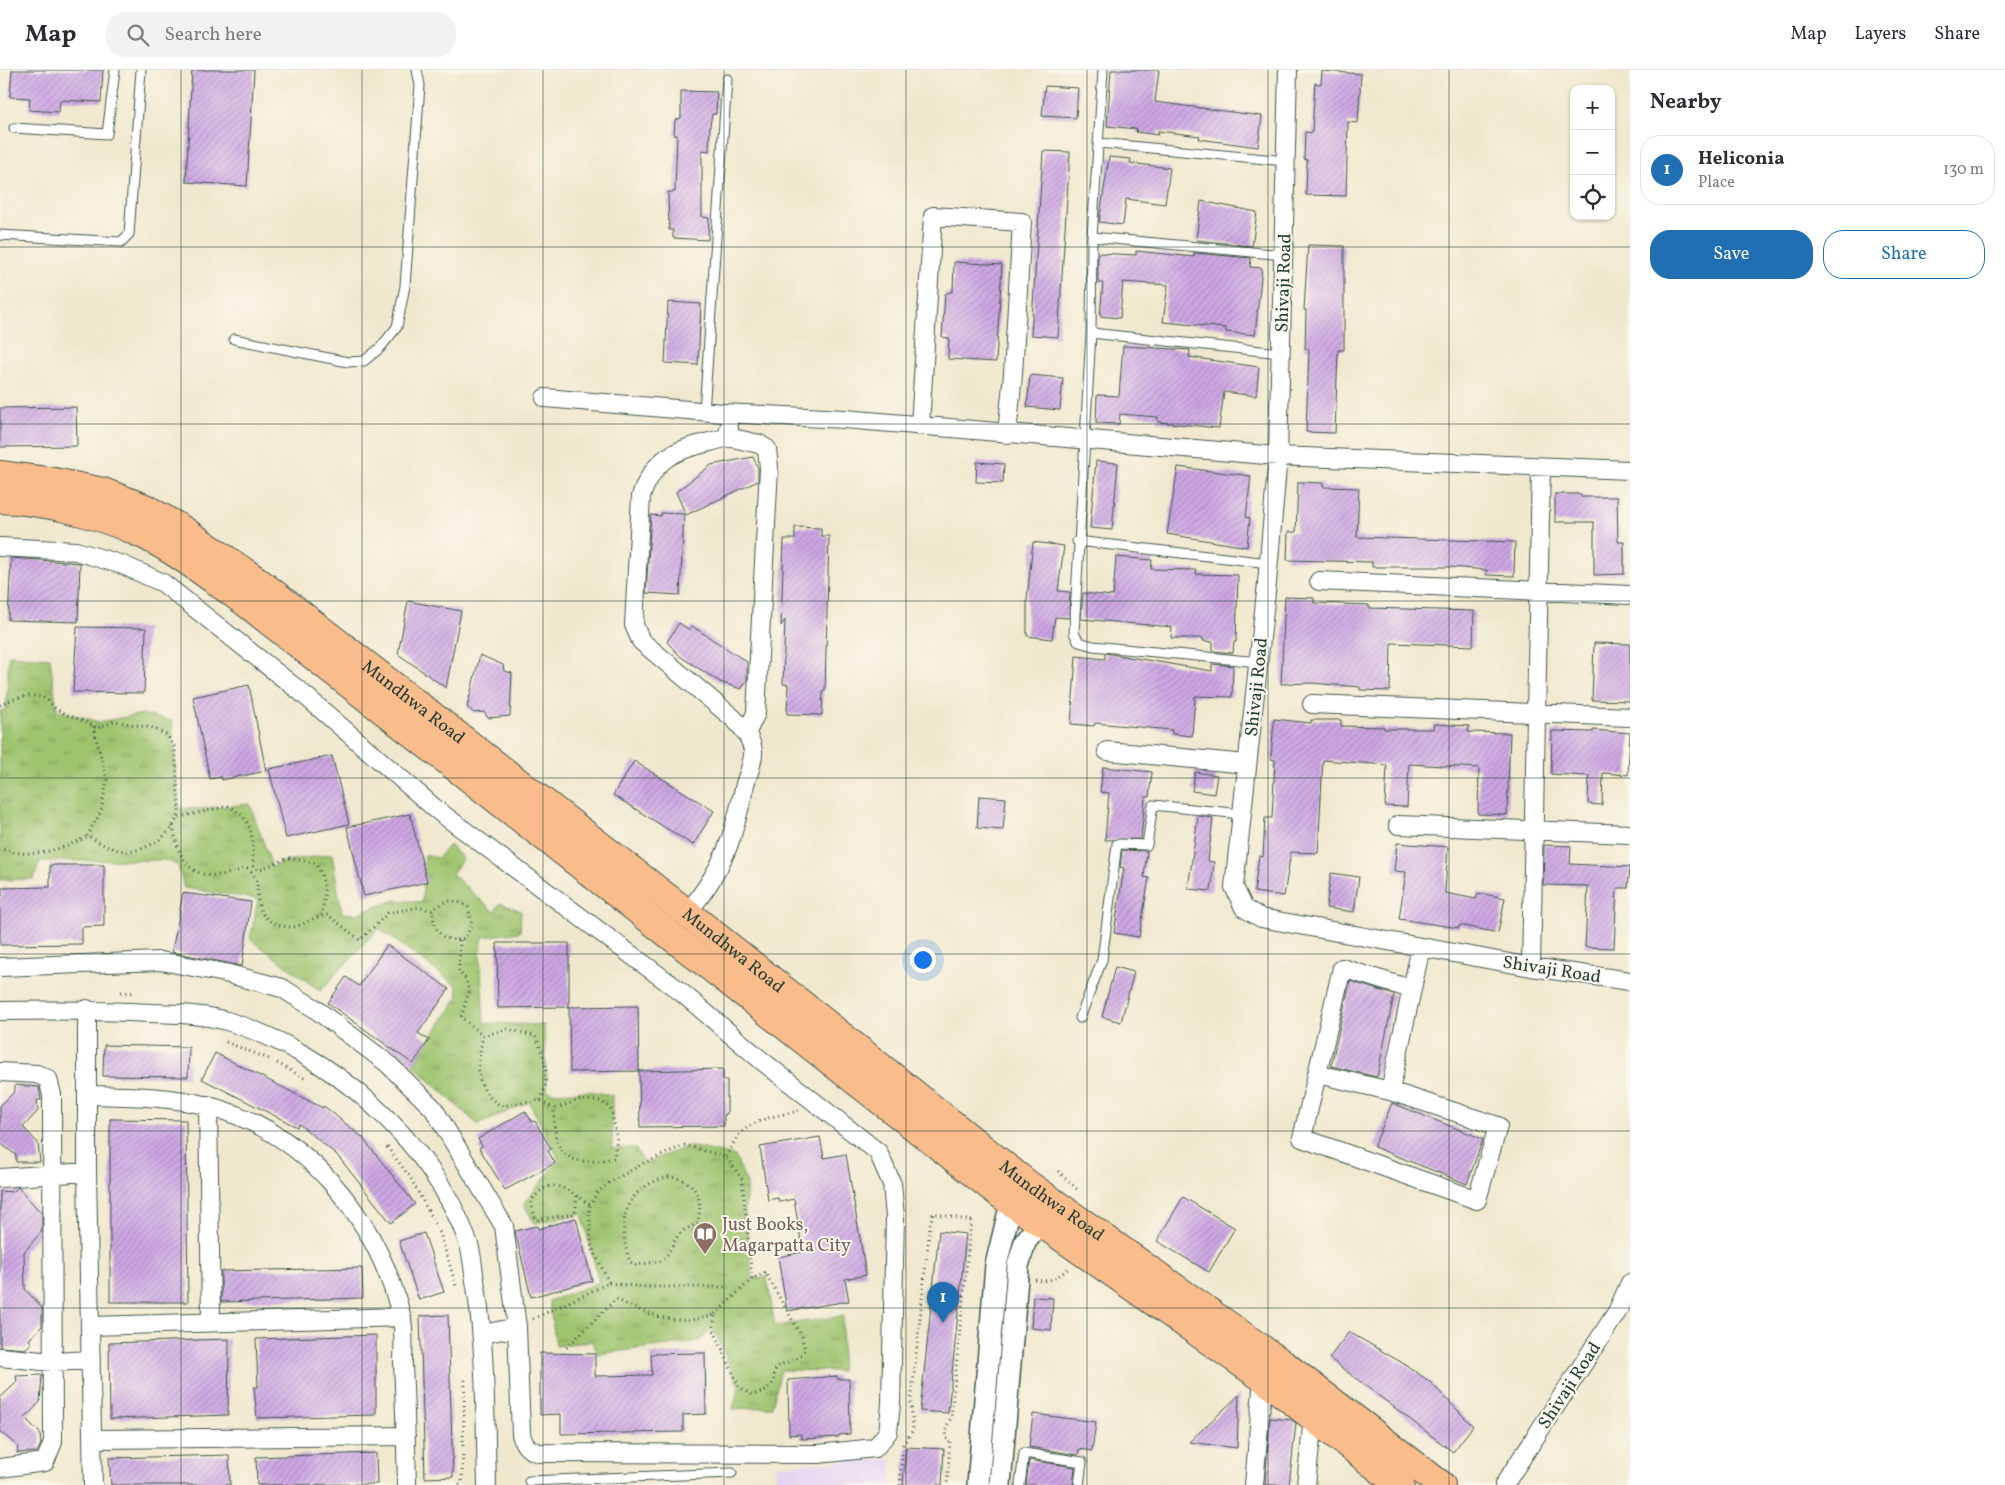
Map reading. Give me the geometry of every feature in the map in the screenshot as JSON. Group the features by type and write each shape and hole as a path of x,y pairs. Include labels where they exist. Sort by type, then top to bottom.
{"highway":[{"name":"Mundhwa Road","path":"0,475 54,482 103,492 145,508 183,530 259,582 687,913 1018,1193"},
{"name":"Mundhwa Road","path":"0,499 96,516 134,530 170,550 245,602 515,814 1047,1214 1400,1485"},
{"path":"515,814 531,793"},
{"name":"Mundhwa Road","path":"1047,1214 1283,1364 1440,1485"}],"street":[{"name":"Shivaji Road","path":"1288,70 1278,456 1269,563 1234,887 1244,908 1261,918 1531,967 1630,981"},
{"path":"920,426 933,216 1022,222 1013,374 1007,434"},
{"path":"546,398 730,414 845,419 1278,456 1630,470"},
{"path":"728,437 730,414"},
{"path":"687,913 711,883 723,860 737,824 753,752 747,732 641,641 634,625 641,496 648,478 668,455 728,437 759,444 767,449 769,468 756,713 747,732"},
{"path":"1531,967 1541,467"},
{"path":"0,547 76,551 123,565 163,583 293,686 437,810 682,992 878,1152 892,1184 895,1217 891,1404 888,1432 875,1448 818,1454 619,1455 540,1453 531,1451 523,1444 521,1434 518,1327 504,1226 433,1108 387,1063 314,1008 282,988 162,961 0,967"},
{"path":"1319,581 1630,595"},
{"path":"1312,704 1630,717"},
{"path":"1107,751 1247,764"},
{"path":"1398,825 1630,834"},
{"path":"1390,1091 1421,947"},
{"path":"1318,1074 1390,1091 1498,1126 1477,1200 1302,1138 1342,968 1411,989"},
{"path":"87,1009 87,1172 93,1485"},
{"path":"0,1010 87,1009 191,1015 226,1021 274,1039 315,1062 366,1097 417,1153 445,1190 469,1243 483,1334 487,1485"},
{"path":"0,1072 37,1074 48,1079 52,1095 53,1362 53,1442 46,1462 0,1468"},
{"path":"88,1095 148,1097 208,1106 259,1125 301,1154 339,1189 368,1228 390,1281 402,1317 406,1485"},
{"path":"208,1106 211,1322"},
{"path":"0,1178 87,1172"},
{"path":"978,1485 996,1265 1018,1193"},
{"path":"1000,1485 1018,1266 1025,1242 1047,1214"},
{"name":"Shivaji Road","path":"1504,1485 1617,1312 1630,1283"},
{"path":"91,1326 402,1317"},
{"path":"483,1334 518,1327"},
{"path":"0,1357 53,1362 91,1360"},
{"path":"1254,1485 1263,1378"},
{"path":"1306,1485 1313,1418"},
{"path":"92,1439 406,1436"}],"lane":[{"path":"14,128 107,134 115,70"},
{"path":"0,235 121,242 129,234 141,70"},
{"path":"234,339 348,362 364,361 380,348 397,327 405,286 420,86 417,70"},
{"path":"1103,70 1092,237 1091,333 1086,440 1077,542 1074,633 1079,642 1093,646 1258,662"},
{"path":"704,412 727,78"},
{"path":"1099,143 1286,161"},
{"path":"1092,237 1284,255"},
{"path":"1091,333 1280,353"},
{"path":"1077,542 1269,563"},
{"path":"1080,1018 1102,960 1117,844 1147,845 1153,805 1242,814"},
{"path":"1020,1485 1024,1453 1082,1462 1079,1485"},
{"path":"529,1481 732,1473"}],"path":[{"path":"0,705 16,697 46,699 57,710 98,729 114,721 152,728 168,735 175,748 178,767 179,817 173,826 161,839 127,851 104,847 89,836 87,837"},
{"path":"0,848 25,854 43,854 62,849 87,837 101,812 107,780 92,726"},
{"path":"179,817 228,806 241,813 252,833 254,848 253,866 258,870 288,858 315,863 322,872 324,906 321,915"},
{"path":"173,826 180,854 188,864 205,876 219,876 246,868 253,872 257,878 257,903 261,912 272,922 288,928 296,927 321,915 328,915 360,940 388,913 419,907 433,911"},
{"path":"448,900 456,901 468,907 472,925 465,938 452,940 441,936 434,929 433,911 442,902 448,900"},
{"path":"460,940 459,972 466,979 469,992 460,1017 483,1036"},
{"path":"119,992 139,993"},
{"path":"483,1036 507,1029 534,1036 540,1045 544,1064 545,1092 540,1100"},
{"path":"483,1036 478,1064 480,1083 495,1102 501,1106 540,1100 554,1109"},
{"path":"225,1041 270,1059 312,1082"},
{"path":"579,1100 600,1101 611,1108 617,1138 614,1158 584,1161 566,1156 558,1149 554,1137 554,1109 579,1100"},
{"path":"726,1157 738,1136 753,1124 773,1116 821,1107"},
{"path":"382,1140 410,1177 440,1233 458,1296"},
{"path":"609,1283 591,1245 590,1205 597,1193 610,1183 646,1162 685,1145 726,1157 742,1179 752,1279"},
{"path":"668,1177 680,1177 690,1182 702,1209 697,1224 676,1236 669,1253 662,1262 636,1265 630,1262 622,1236 627,1210 632,1199 652,1181 668,1177"},
{"path":"577,1196 575,1214 536,1220 531,1202 538,1192 546,1187 563,1186 590,1205"},
{"path":"900,1485 903,1445 913,1430 911,1403 930,1225 933,1213 972,1220 951,1418 946,1432 946,1438 950,1441 947,1485"},
{"path":"1034,1275 1032,1280 1048,1282 1061,1276 1074,1264"},
{"path":"566,1348 616,1299 661,1319 703,1318 715,1314 752,1279 765,1272 802,1337 806,1350 796,1359 781,1363 774,1374 774,1382 765,1391 752,1395 739,1388 713,1328 715,1314"},
{"path":"518,1327 609,1283 645,1287 729,1287"},
{"path":"459,1485 462,1481 465,1367"}],"shaded area":[{"path":"891,1459 891,1485 776,1485 776,1465"}],"green space":[{"path":"9,655 50,658 57,710 99,722 142,714 172,721 179,808 199,809 250,804 272,867 286,861 332,854 342,913 356,914 395,900 422,902 425,855 438,858 449,845 463,858 452,874 494,912 500,903 521,911 520,932 483,937 480,954 484,1023 544,1025 547,1091 556,1093 589,1091 612,1095 612,1149 635,1148 644,1163 689,1146 735,1156 747,1184 745,1208 752,1278 767,1277 775,1326 843,1316 841,1371 781,1370 772,1407 733,1409 739,1387 713,1328 699,1341 598,1354 592,1341 556,1346 549,1301 599,1282 582,1214 534,1223 524,1204 559,1159 529,1102 478,1125 413,1065 458,997 457,986 379,928 320,991 250,939 258,899 184,888 178,865 165,860 40,861 34,879 0,880 0,711 6,710"}],"building":[{"path":"12,70 103,70 101,102 60,100 59,112 29,110 30,98 10,97"},
{"path":"192,70 254,70 247,186 186,182"},
{"path":"1111,70 1159,70 1155,102 1262,116 1258,147 1199,139 1200,136 1158,131 1158,135 1136,132 1137,129 1107,126"},
{"path":"1322,71 1361,74 1358,123 1348,122 1346,196 1306,195 1307,160 1304,159 1305,132 1312,133 1315,83 1321,84"},
{"path":"1045,86 1078,88 1076,118 1042,116"},
{"path":"681,91 717,92 716,114 712,114 710,125 709,151 702,150 702,217 709,218 708,240 673,238 673,230 669,230 668,192 675,192 677,135 674,135 675,120 681,118"},
{"path":"1043,151 1070,152 1058,337 1031,335"},
{"path":"1109,157 1131,159 1130,163 1170,168 1165,204 1126,199 1123,225 1099,222"},
{"path":"1201,201 1257,212 1252,246 1196,240"},
{"path":"1308,245 1344,246 1344,350 1338,350 1335,433 1306,432 1309,349 1305,349 1306,310 1304,310"},
{"path":"1136,251 1194,257 1194,253 1251,258 1250,267 1262,268 1255,335 1226,332 1226,328 1163,322 1168,285 1123,282 1120,318 1100,316 1103,283 1098,283 1098,253 1136,255"},
{"path":"954,262 1002,265 996,362 948,359 949,338 942,337 945,294 953,291"},
{"path":"668,302 701,304 698,365 665,363"},
{"path":"1123,346 1190,350 1189,357 1259,367 1256,396 1224,392 1219,428 1158,422 1158,417 1120,414 1119,424 1096,423 1097,395 1119,396"},
{"path":"1030,375 1063,378 1060,410 1027,407"},
{"path":"76,407 77,446 0,447 0,408"},
{"path":"753,457 758,468 758,481 686,515 676,492 711,465"},
{"path":"1096,461 1118,463 1112,530 1090,528"},
{"path":"977,462 1004,464 1003,483 976,482"},
{"path":"1178,467 1251,476 1246,517 1250,518 1247,547 1167,534"},
{"path":"1298,482 1323,483 1323,487 1359,488 1357,537 1515,542 1514,576 1486,575 1487,570 1451,567 1372,567 1372,562 1287,560 1288,532 1296,532"},
{"path":"1555,494 1581,494 1581,497 1617,497 1618,542 1624,542 1624,574 1594,575 1594,522 1555,522"},
{"path":"661,513 684,514 680,595 646,593 651,515 661,516"},
{"path":"795,527 821,528 821,536 829,536 825,690 823,690 822,715 787,714 788,684 783,684 785,620 781,626 784,539 795,539"},
{"path":"1033,542 1064,546 1058,591 1070,592 1069,618 1055,617 1052,639 1027,636 1027,599"},
{"path":"1116,557 1152,560 1151,569 1196,570 1196,574 1238,575 1236,642 1234,642 1233,653 1213,651 1213,642 1203,641 1203,638 1171,638 1172,627 1081,619 1083,593 1113,596"},
{"path":"11,558 80,563 78,622 8,620"},
{"path":"1285,597 1314,598 1314,603 1369,605 1369,608 1474,611 1473,646 1391,643 1390,691 1360,690 1360,687 1311,683 1281,684"},
{"path":"408,601 461,611 446,688 398,654"},
{"path":"679,623 690,630 692,626 747,662 747,680 741,689 720,682 681,657 667,642"},
{"path":"77,627 146,628 144,693 73,692"},
{"path":"1594,643 1630,644 1630,701 1592,700"},
{"path":"1105,653 1212,671 1212,664 1233,666 1232,697 1195,696 1192,736 1172,734 1172,730 1095,723 1094,726 1071,724 1076,656 1105,659"},
{"path":"480,655 503,665 504,671 512,673 510,716 488,718 484,712 474,713 467,707"},
{"path":"249,685 266,771 222,780 221,777 210,779 193,697"},
{"path":"1274,719 1311,723 1311,720 1341,720 1341,726 1384,727 1384,729 1433,729 1434,724 1469,726 1468,732 1510,733 1507,815 1478,814 1479,768 1409,764 1407,807 1385,806 1387,765 1323,760 1318,853 1291,852 1284,896 1254,892 1259,856 1263,857 1265,818 1272,818 1275,760 1271,759"},
{"path":"1593,730 1630,733 1628,775 1603,773 1602,805 1588,804 1589,776 1551,774 1552,731 1593,732"},
{"path":"332,756 349,824 286,838 269,769"},
{"path":"634,761 714,811 693,845 613,795"},
{"path":"1103,767 1152,772 1149,797 1145,797 1141,839 1105,840 1109,793 1100,792"},
{"path":"1195,772 1217,775 1214,794 1192,791"},
{"path":"979,796 1006,798 1003,830 977,828"},
{"path":"410,814 427,882 364,896 347,827"},
{"path":"1198,816 1213,818 1208,861 1214,862 1211,891 1188,889"},
{"path":"1397,843 1448,847 1445,893 1476,899 1478,893 1505,898 1498,933 1460,925 1459,928 1399,919 1406,872 1394,871"},
{"path":"1544,845 1571,846 1570,864 1630,867 1628,888 1617,888 1614,948 1585,947 1588,886 1543,885"},
{"path":"1122,850 1147,851 1144,877 1149,878 1139,937 1114,933 1124,868 1120,867"},
{"path":"50,865 104,865 104,926 82,927 82,944 0,945 0,896 2,896 2,888 50,887"},
{"path":"1331,873 1359,877 1354,912 1326,908"},
{"path":"183,893 251,902 242,966 172,952"},
{"path":"497,943 569,943 569,1007 498,1008"},
{"path":"387,945 449,989 418,1033 429,1040 413,1064 328,1003 346,977 359,986"},
{"path":"1115,967 1134,972 1121,1022 1102,1017"},
{"path":"1350,981 1394,995 1377,1077 1331,1066"},
{"path":"638,1006 639,1071 570,1072 569,1007"},
{"path":"104,1045 189,1047 188,1077 103,1076"},
{"path":"215,1053 323,1108 324,1106 362,1137 415,1204 391,1223 337,1155 299,1124 297,1127 202,1079"},
{"path":"723,1069 723,1080 727,1080 727,1114 724,1115 724,1126 640,1127 639,1071"},
{"path":"15,1085 39,1087 41,1100 37,1100 38,1111 23,1127 38,1143 40,1162 16,1162 16,1155 0,1143 0,1106 15,1091"},
{"path":"1392,1103 1483,1139 1467,1184 1374,1147"},
{"path":"525,1111 532,1122 535,1121 551,1149 548,1151 555,1163 505,1190 479,1148 482,1146 478,1139"},
{"path":"110,1119 186,1120 188,1302 110,1302"},
{"path":"820,1137 824,1158 846,1154 866,1275 845,1279 849,1301 787,1311 778,1257 803,1252 794,1199 779,1202 778,1198 768,1200 760,1147"},
{"path":"18,1187 42,1214 42,1231 24,1252 25,1289 42,1308 42,1326 29,1340 32,1343 25,1349 0,1347 0,1191 13,1192"},
{"path":"1183,1197 1235,1228 1209,1272 1157,1241"},
{"path":"576,1218 592,1281 531,1297 515,1231 537,1226 538,1229"},
{"path":"939,1231 966,1234 948,1413 920,1411"},
{"path":"424,1233 444,1292 419,1300 399,1241"},
{"path":"362,1268 363,1298 221,1302 221,1271"},
{"path":"1033,1297 1053,1298 1051,1330 1031,1328"},
{"path":"448,1315 453,1477 425,1478 420,1316"},
{"path":"1349,1332 1406,1365 1430,1382 1473,1426 1453,1452 1329,1358"},
{"path":"376,1335 376,1415 257,1418 254,1387 258,1387 256,1339"},
{"path":"229,1339 228,1415 110,1419 109,1343"},
{"path":"540,1353 595,1354 595,1376 652,1375 651,1354 705,1353 706,1414 683,1415 683,1432 561,1434 561,1414 540,1415"},
{"path":"42,1375 40,1402 25,1418 40,1433 41,1444 37,1452 17,1453 18,1446 0,1432 0,1398 17,1382 16,1376"},
{"path":"837,1376 837,1379 849,1379 850,1434 839,1435 839,1437 801,1439 801,1434 789,1435 788,1380"},
{"path":"1239,1395 1237,1448 1189,1442"},
{"path":"1033,1414 1096,1422 1092,1451 1079,1449 1078,1455 1029,1447"},
{"path":"1270,1418 1292,1420 1296,1423 1289,1485 1265,1485"},
{"path":"906,1447 944,1449 942,1485 903,1485"},
{"path":"376,1453 377,1484 257,1485 256,1457"},
{"path":"229,1455 230,1485 111,1485 109,1458"},
{"path":"1029,1460 1075,1467 1073,1485 1026,1485"}],"place":[{"name":"Just Books, Magarpatta City","path":"705,1255"},
{"name":"Heliconia","path":"943,1323"}]}
